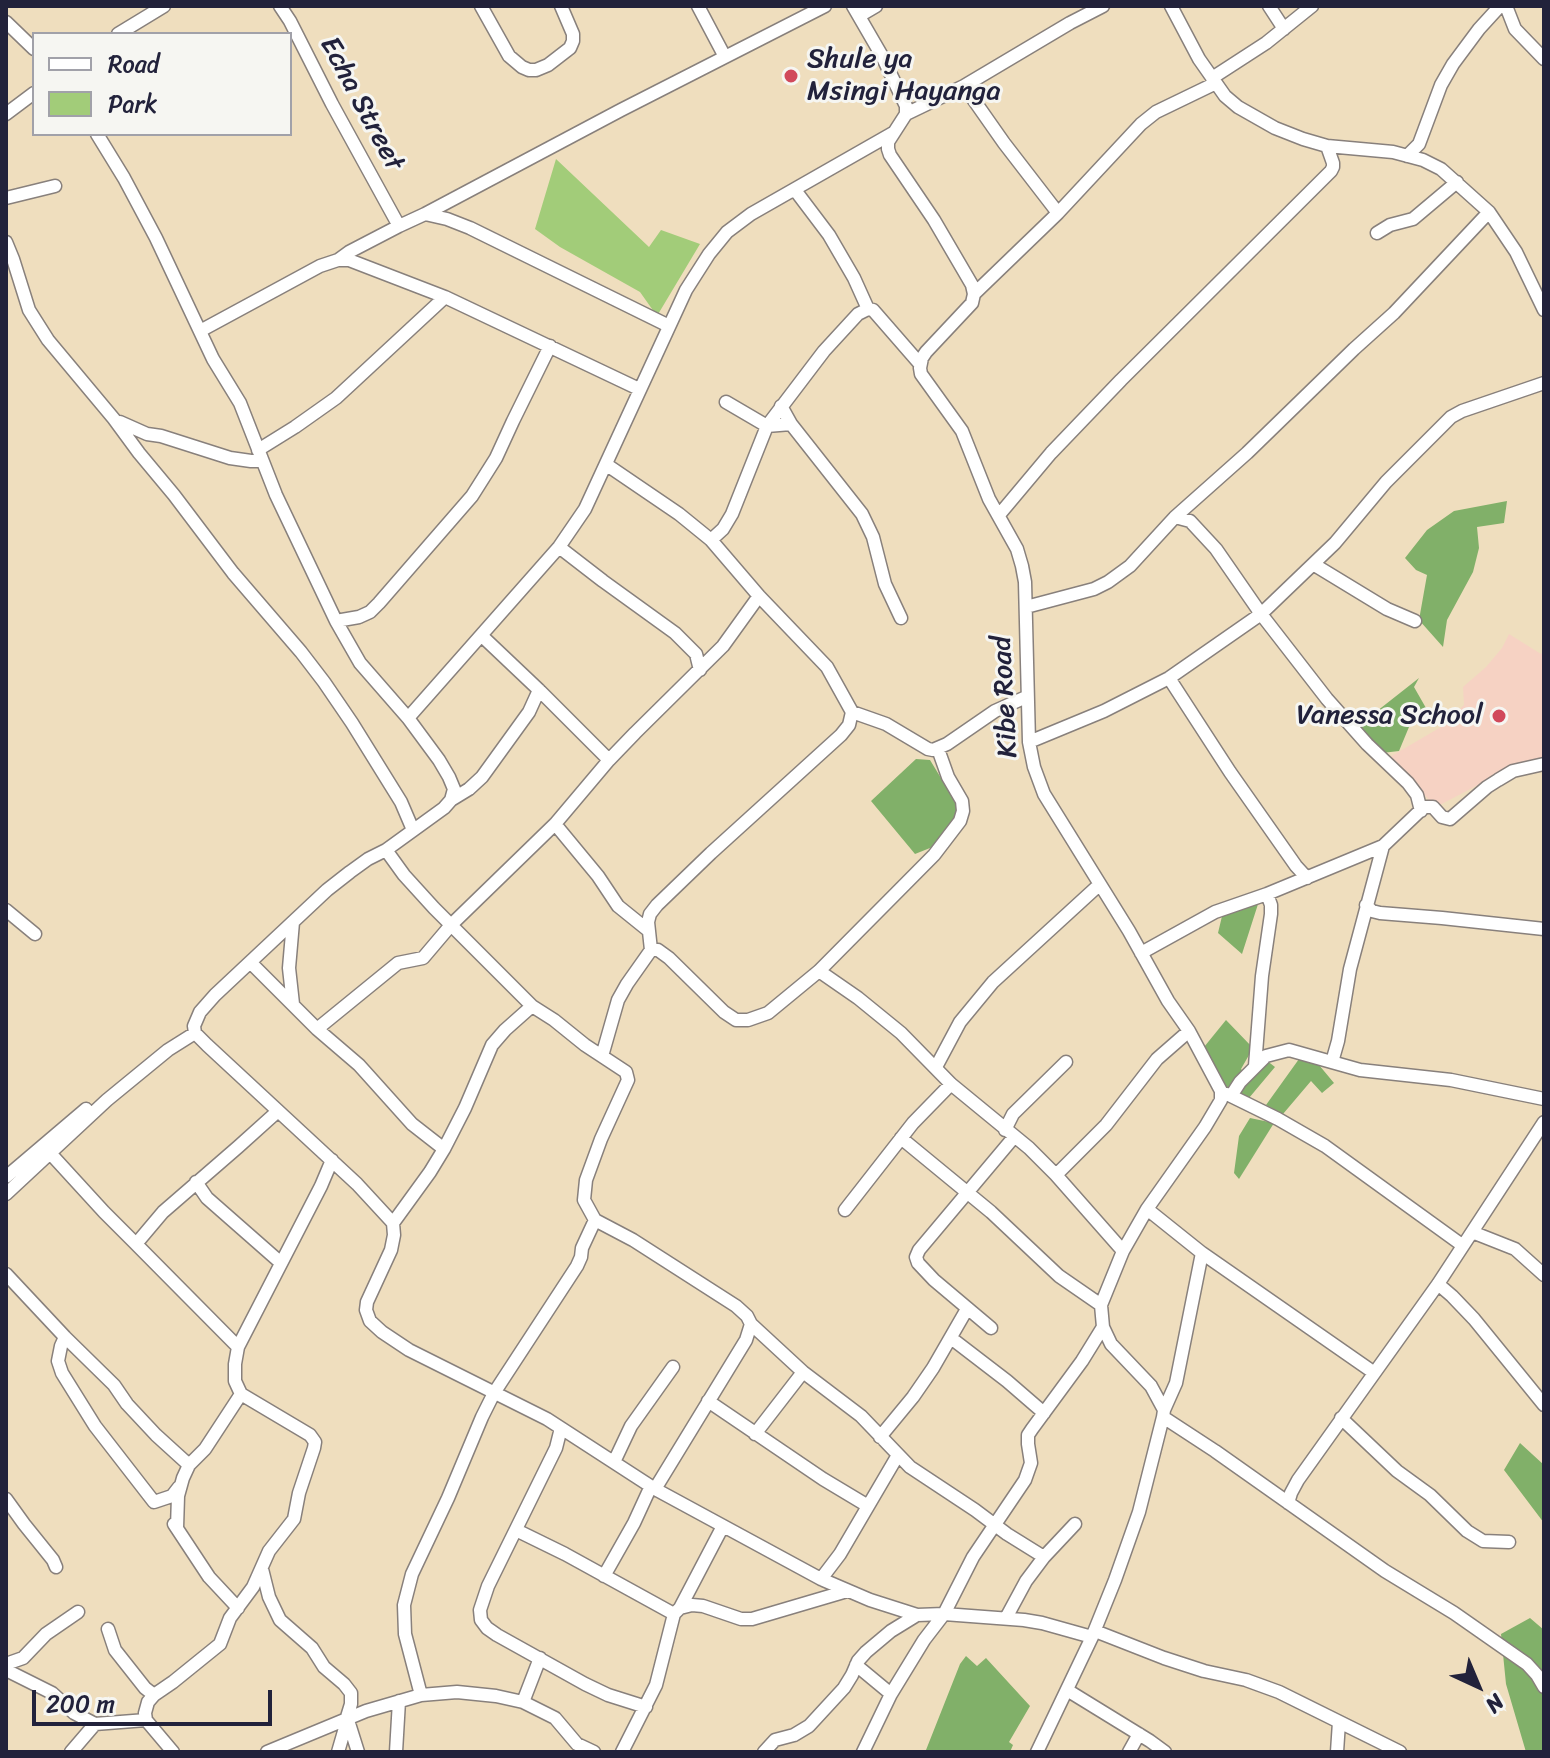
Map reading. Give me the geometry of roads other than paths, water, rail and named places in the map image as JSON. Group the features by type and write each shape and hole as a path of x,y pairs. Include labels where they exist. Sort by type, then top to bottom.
{"street":[{"path":"121,32 164,6"},
{"name":"Echa Street","path":"280,6 399,226"},
{"path":"481,6 509,56 522,67 536,70 570,48 573,41 561,6"},
{"path":"698,6 725,57"},
{"path":"200,331 825,6"},
{"path":"876,6 856,11 897,85 906,114"},
{"path":"920,364 926,352 972,303 974,294 966,273 890,155 888,142 906,114 964,86 1103,6"},
{"path":"1171,6 1188,41 1225,96 1254,117 1327,146 1376,149 1423,160 1457,182 1489,212 1516,252 1544,310"},
{"path":"1269,6 1284,29"},
{"path":"974,294 1058,213 1141,124 1156,112 1214,81 1312,6"},
{"path":"1407,156 1419,144 1441,85 1453,64 1500,6"},
{"path":"1506,6 1515,29 1544,59"},
{"path":"6,22 32,47"},
{"path":"964,86 1058,213"},
{"path":"6,114 32,94"},
{"path":"408,718 559,547 585,509 686,290 727,232 751,214 893,133"},
{"path":"98,136 150,226 213,359 247,416 276,495 336,621 360,663 408,718 439,760 454,789 451,800"},
{"path":"1327,146 1333,167"},
{"path":"999,515 1051,453 1333,167 1358,149"},
{"path":"1377,233 1390,225 1413,219 1457,182"},
{"path":"6,198 55,186"},
{"path":"715,545 736,505 767,426 843,328 868,309 829,235 795,190"},
{"path":"1026,607 1080,594 1108,582 1130,566 1175,517 1394,313 1489,212"},
{"path":"425,214 470,228 669,326"},
{"path":"6,242 36,323 331,692 401,802 413,830"},
{"path":"338,260 358,262 445,297 639,389"},
{"path":"114,419 147,434 221,456 240,460 260,455 336,398 445,297"},
{"name":"Kibe Road","path":"868,309 879,314 920,364 921,374 962,431 989,499 1017,549 1026,607 1029,742 1044,794 1226,1094"},
{"path":"336,621 370,612 472,496 496,458 550,346"},
{"path":"1029,742 1104,711 1169,678 1261,614 1335,543 1386,482 1451,417 1544,383"},
{"path":"726,402 767,426 791,424"},
{"path":"781,406 791,424 862,514 873,537 885,584 901,618"},
{"path":"602,1056 618,1000 651,950 650,914 711,853 841,735 849,725 852,712 827,667 715,545 679,514 607,465"},
{"path":"1189,505 1190,521"},
{"path":"1175,517 1190,521 1216,549 1261,614 1346,721 1408,783 1417,795 1421,811"},
{"path":"559,547 675,633 696,654 700,670"},
{"path":"1313,564 1387,609 1415,621"},
{"path":"317,1029 398,963 423,958 451,925 555,824 609,760 732,636 759,596"},
{"path":"482,636 609,760"},
{"path":"1169,678 1230,772 1307,878"},
{"path":"539,690 529,712 482,777 444,808 327,890 215,995 200,1012 194,1026 195,1033 332,1160 393,1223 391,1250 367,1302 370,1321 409,1350 524,1406 653,1487 847,1591 917,1615 1006,1618 1093,1634 1204,1671 1260,1684 1400,1752"},
{"path":"852,712 886,724 928,749 938,749 995,711 1026,697"},
{"path":"651,950 658,950 669,958 736,1020 748,1020 768,1013 819,971 934,855 960,821 962,801 948,777 938,749"},
{"path":"1141,953 1215,912 1383,846 1424,807 1430,806 1442,817 1450,819 1513,771 1544,764"},
{"path":"555,824 598,876 618,906 649,931"},
{"path":"1332,1062 1350,969 1383,846"},
{"path":"386,850 404,875 532,1006 626,1072 628,1080 586,1180 584,1200 595,1220 633,1240 736,1306 803,1372 851,1407 910,1467 1044,1557"},
{"path":"1366,854 1377,867"},
{"path":"1289,885 1296,866"},
{"path":"936,1067 960,1022 993,982 1099,885"},
{"path":"1255,1066 1262,976 1271,914 1267,894"},
{"path":"1366,905 1376,913 1544,929"},
{"path":"6,910 35,934"},
{"path":"293,922 289,968 293,1004"},
{"path":"250,962 317,1029 359,1065 412,1124 444,1149"},
{"path":"819,971 892,1025 951,1084 1029,1148 1123,1251"},
{"path":"393,1223 444,1149 492,1045 532,1006"},
{"path":"1056,1175 1106,1125 1157,1059 1189,1031"},
{"path":"7,1187 50,1153 140,1072 195,1033"},
{"path":"1544,1099 1451,1080 1360,1070 1289,1050 1266,1056 1221,1100 1147,1209 1123,1251 1101,1305 1103,1327 1111,1344 1151,1386 1164,1414 1385,1571 1454,1613 1527,1664 1544,1687"},
{"path":"991,1328 924,1271 916,1257 967,1194 1013,1114 1066,1062"},
{"path":"845,1210 913,1123 951,1084"},
{"path":"1226,1094 1325,1146 1462,1245"},
{"path":"7,1187 102,1095"},
{"path":"136,1244 163,1212 278,1111"},
{"path":"1288,1503 1298,1480 1438,1284 1544,1122"},
{"path":"901,1138 991,1212 1059,1276 1101,1305"},
{"path":"50,1153 238,1347"},
{"path":"173,1752 146,1720 148,1702 220,1644 230,1618 253,1587 269,1551 294,1519 315,1442 310,1435 241,1394 235,1381 238,1347 332,1160"},
{"path":"196,1182 207,1198 281,1263"},
{"path":"1147,1209 1202,1253 1373,1372"},
{"path":"421,1695 405,1634 404,1605 412,1574 494,1393 571,1279 595,1220"},
{"path":"1472,1232 1515,1249 1544,1275"},
{"path":"1037,1752 1093,1634 1139,1512 1164,1414 1176,1383 1202,1253"},
{"path":"6,1274 114,1385 156,1435 189,1465"},
{"path":"1438,1284 1474,1319 1544,1405"},
{"path":"880,1437 933,1368 967,1309"},
{"path":"604,1576 653,1487 746,1340 751,1324"},
{"path":"866,1751 891,1694 944,1614 973,1557 1030,1469 1028,1435 1103,1327"},
{"path":"65,1337 58,1361 62,1373 95,1426 154,1502 172,1496 189,1465 205,1449 241,1394"},
{"path":"951,1338 1044,1413"},
{"path":"614,1462 631,1426 673,1367"},
{"path":"755,1434 803,1372"},
{"path":"708,1401 868,1506"},
{"path":"1341,1418 1397,1471 1430,1495 1475,1537 1483,1541 1509,1542"},
{"path":"561,1428 556,1448 488,1586 480,1610 481,1620 497,1635 608,1695 646,1707"},
{"path":"556,1448 576,1439"},
{"path":"821,1579 840,1554 898,1455"},
{"path":"179,1487 175,1526 209,1577 238,1608"},
{"path":"6,1499 56,1567"},
{"path":"1006,1618 1026,1581 1075,1524"},
{"path":"622,1752 656,1685 677,1611 723,1526"},
{"path":"516,1530 677,1611 692,1605 703,1606 741,1619 752,1619 847,1591"},
{"path":"262,1569 269,1597 280,1620 312,1648 324,1667 351,1693 338,1752"},
{"path":"6,1664 23,1658 46,1634 78,1612"},
{"path":"764,1752 775,1740 794,1735 809,1726 844,1688 862,1656 882,1637 917,1615"},
{"path":"108,1629 115,1650 154,1695"},
{"path":"523,1702 540,1658"},
{"path":"856,1665 891,1694"},
{"path":"6,1670 52,1693 74,1713 95,1724 146,1720"},
{"path":"1067,1690 1165,1752"},
{"path":"267,1752 347,1717 421,1695 457,1692 523,1702 555,1718 577,1744 594,1752"},
{"path":"396,1752 399,1701"},
{"path":"347,1717 358,1752"},
{"path":"1337,1752 1339,1722"},
{"path":"71,1752 95,1724"},
{"path":"1129,1752 1139,1734"}],"place":[{"name":"Shule ya Msingi Hayanga","path":"791,76"},
{"name":"Vanessa School","path":"1499,716"}]}
